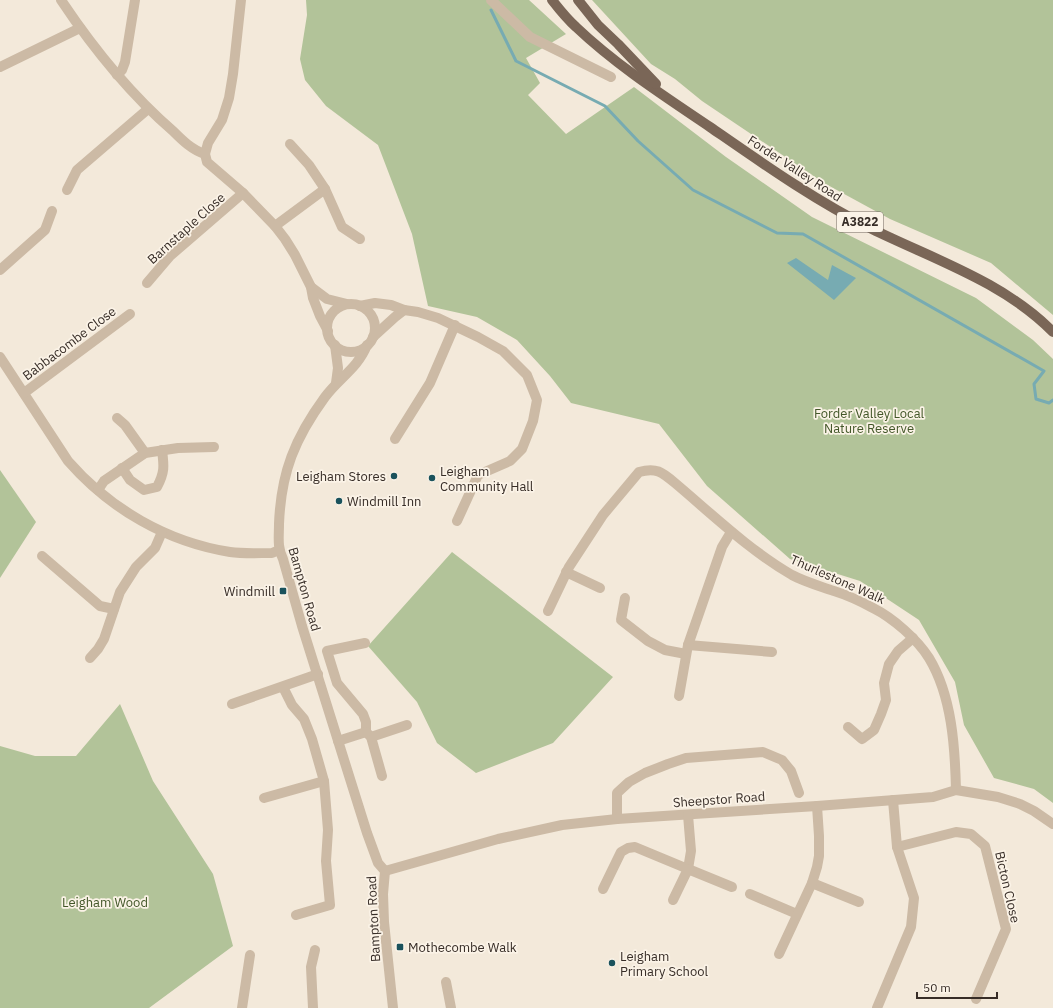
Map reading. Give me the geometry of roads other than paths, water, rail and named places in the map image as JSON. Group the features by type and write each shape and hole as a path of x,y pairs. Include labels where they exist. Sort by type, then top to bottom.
{"main road":[{"name":"Forder Valley Road","path":"552,0 574,26 609,56 772,170 827,205 981,281 1020,304 1041,320 1053,332"},
{"name":"Forder Valley Road","path":"578,0 598,25 672,101"}],"street":[{"name":"Barnstaple Close","path":"61,0 80,28 117,75 148,109 189,146 205,154 207,162 243,193 275,226 295,255 311,287 313,298 328,331"},
{"path":"117,75 122,70 126,62 135,0"},
{"path":"205,154 208,143 222,120 229,98 241,0"},
{"path":"491,0 530,37 611,78"},
{"path":"0,67 80,28"},
{"path":"67,190 77,170 148,109"},
{"path":"290,144 309,165 325,189 342,227 360,239"},
{"path":"275,226 325,189"},
{"name":"Barnstaple Close","path":"147,283 170,256 243,193"},
{"path":"0,270 45,230 52,211"},
{"name":"Barnstaple Close","path":"311,287 327,299 347,304"},
{"path":"336,383 338,368 334,345 328,331 329,321 334,312 347,304 360,306 375,303 391,305 404,310 418,312 438,318 455,325 503,351 527,375 537,400 533,421 522,449 510,461 478,475 456,521"},
{"name":"Bampton Road","path":"360,306 368,311 373,318 375,328 359,361 349,373 336,383 306,425 294,450 286,472 281,493 279,550 368,837 378,863 385,871 383,894 384,914 392,1008"},
{"path":"334,345 343,350 358,350 404,310"},
{"name":"Babbacombe Close","path":"24,393 130,314"},
{"path":"395,440 430,383 455,325"},
{"name":"Babbacombe Close","path":"0,357 68,461 82,477 124,511 162,532 198,545 231,552 272,553 279,550"},
{"path":"117,418 125,425 145,453"},
{"path":"98,490 104,481 145,453 178,448 214,447"},
{"path":"122,468 130,480 144,490 157,487 161,480 164,467 162,450"},
{"name":"Thurlestone Walk","path":"548,611 566,572 603,515 638,472 656,470 664,474 755,551 792,575 807,582 835,591 874,608 913,638 928,657 943,691 952,730 956,790"},
{"path":"90,658 104,639 120,592 136,567 155,548 162,532"},
{"path":"679,696 687,650 722,547 731,532"},
{"path":"42,556 100,606 114,609"},
{"path":"566,572 600,588"},
{"path":"625,598 621,620 648,641 665,650 772,652"},
{"path":"848,727 862,739 874,730 886,700 884,683 889,664 898,651 913,638"},
{"path":"365,643 327,651 337,683 363,714 382,776"},
{"path":"232,704 318,674"},
{"path":"284,686 292,705 304,719 312,739 324,782 328,830 326,861 330,905 296,915"},
{"path":"338,740 407,726"},
{"path":"617,819 617,793 622,787 646,773 686,758 763,752 782,760 791,771 799,793"},
{"path":"264,798 324,782"},
{"name":"Sheepstor Road","path":"385,871 517,834 562,825 617,819 933,797 956,790 998,797 1020,804 1034,811 1053,824"},
{"path":"877,1008 910,926 914,898 897,847 893,800"},
{"path":"779,954 812,882 819,856 820,836 817,806"},
{"path":"673,900 688,868 690,851 688,815"},
{"name":"Bicton Close","path":"897,847 956,832 971,834 985,846 1006,929 976,999"},
{"path":"604,889 621,852 628,848 635,847 732,887"},
{"path":"812,882 859,902"},
{"path":"750,894 797,914"},
{"path":"313,1008 311,967 315,950"},
{"path":"242,1008 250,955"},
{"path":"446,982 451,1008"}],"water":[{"path":"796,258 828,280 832,265 856,278 834,300 787,263"}],"waterway":[{"path":"491,10 516,61 605,106 638,141 693,190 777,233 803,234 1044,371 1034,384 1036,399 1049,403 1053,400"}],"place":[{"name":"Leigham Stores","path":"394,476"},
{"name":"Leigham Community Hall","path":"432,478"},
{"name":"Windmill Inn","path":"339,501"},
{"name":"Windmill","path":"283,591"},
{"name":"Mothecombe Walk","path":"400,947"},
{"name":"Leigham Primary School","path":"612,963"}],"park label":[{"name":"Forder Valley Local Nature Reserve","path":"869,420"},
{"name":"Leigham Wood","path":"105,902"}]}
